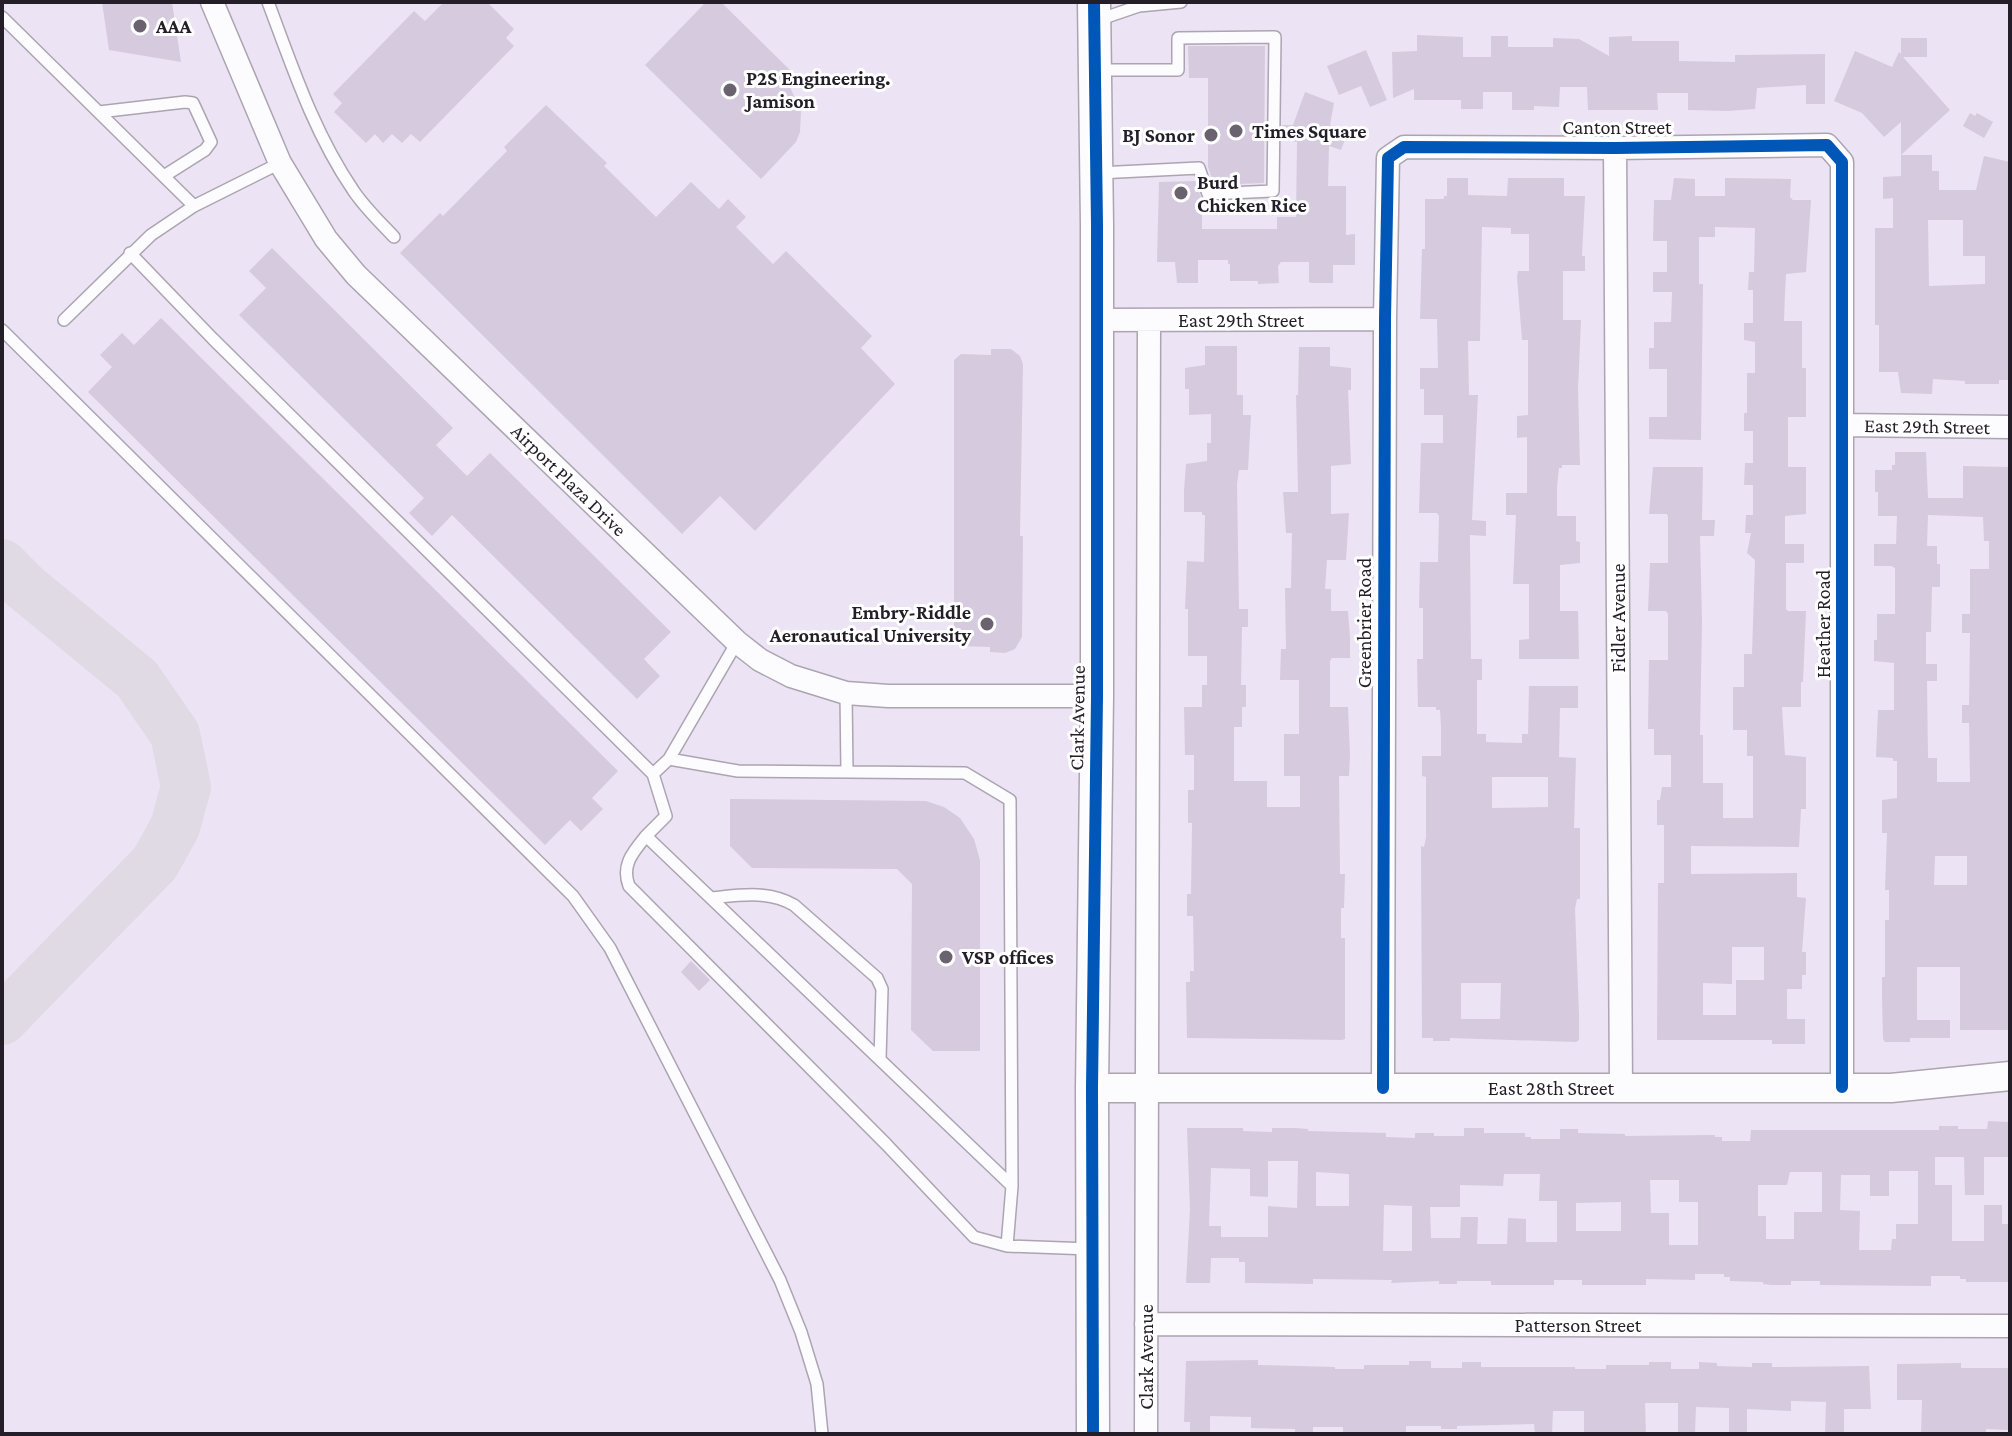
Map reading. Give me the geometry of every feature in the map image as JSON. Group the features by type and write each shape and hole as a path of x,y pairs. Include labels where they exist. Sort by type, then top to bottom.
{"main road":[{"name":"Clark Avenue","path":"1093,1434 1092,1088 1097,696 1094,11"}],"street":[{"name":"Airport Plaza Drive","path":"212,2 280,163 326,239 356,275 737,642 760,660 791,676 846,693 888,696 1097,696"},
{"name":"Canton Street","path":"1388,158 1404,147 1827,145 1842,162"},
{"name":"Fidler Avenue","path":"1615,148 1621,1089"},
{"name":"Greenbrier Road","path":"1383,1088 1388,158"},
{"name":"Heather Road","path":"1842,162 1842,1087"},
{"name":"East 29th Street","path":"1097,320 1385,319"},
{"name":"Clark Avenue","path":"1146,1434 1149,321"},
{"name":"East 29th Street","path":"1843,425 2010,427"},
{"name":"East 28th Street","path":"1092,1088 1891,1088 2010,1076"},
{"name":"Patterson Street","path":"1146,1324 2010,1326"}],"lane":[{"path":"268,2 302,92 332,154 354,192 394,237"},
{"path":"1094,11 1181,2"},
{"path":"2,17 194,206"},
{"path":"1095,70 1178,70 1178,38 1275,37 1273,191 1208,194 1199,168 1096,173"},
{"path":"99,112 193,103 211,142 205,150 164,176"},
{"path":"64,320 151,235 194,206 280,163"},
{"path":"130,253 653,774 666,816 646,836 627,863 624,875 629,886 886,1144 974,1237 1007,1246 1093,1249"},
{"path":"2,330 573,896 593,921 610,948 780,1280 817,1384 822,1434"},
{"path":"653,774 669,759 737,642"},
{"path":"846,693 847,772"},
{"path":"669,759 738,771 965,773 1010,800 1012,1186 1007,1246"},
{"path":"646,836 1012,1186"},
{"path":"711,898 748,894 779,896 794,905 877,978 882,989 880,1059"}],"building":[{"name":"AAA","path":"102,2 172,2 181,62 109,50"},
{"path":"444,2 487,2 514,29 506,38 514,46 420,142 411,134 402,143 392,134 383,143 375,134 366,143 334,112 342,103 333,94 414,11 425,21"},
{"name":"P2S Engineering. Jamison","path":"706,2 721,2 797,77 789,85 801,111 800,132 796,142 761,179 645,65"},
{"path":"1417,35 1463,37 1463,57 1491,57 1491,36 1508,36 1508,47 1553,47 1553,38 1579,39 1609,56 1609,37 1632,36 1632,41 1679,41 1679,61 1735,62 1735,55 1825,54 1825,104 1806,104 1806,85 1757,88 1755,109 1728,111 1688,110 1688,93 1657,93 1658,110 1588,110 1587,87 1560,87 1559,107 1534,106 1534,110 1512,110 1512,92 1483,92 1483,109 1461,109 1461,100 1414,100 1414,89 1393,98 1392,52 1417,51"},
{"path":"1901,38 1927,38 1927,57 1903,57 1950,110 1901,155 1901,122 1884,137 1862,113 1834,101 1855,51 1892,67 1899,52 1901,54"},
{"name":"Times Square","path":"1188,46 1265,46 1264,183 1214,185 1208,167 1208,78 1189,78"},
{"path":"1366,50 1387,100 1370,107 1361,86 1339,95 1327,66"},
{"path":"1305,92 1334,103 1330,125 1348,132 1341,150 1329,146 1328,186 1346,186 1346,235 1355,234 1355,265 1333,265 1333,283 1312,283 1309,282 1309,262 1281,262 1278,266 1279,283 1258,284 1258,281 1230,281 1228,260 1198,260 1198,283 1177,283 1175,262 1157,262 1159,182 1195,181 1202,200 1202,229 1277,229 1277,217 1296,217 1297,142 1282,139 1282,125 1293,125"},
{"path":"546,105 607,163 604,166 656,217 691,182 719,209 728,199 746,217 736,227 773,264 786,251 872,336 861,348 895,384 755,531 720,496 682,534 400,253 440,213 443,216 507,151 504,147"},
{"path":"1970,113 1975,116 1977,113 1993,122 1984,138 1963,126"},
{"path":"1901,155 1932,155 1932,171 1939,171 1939,190 1976,190 1984,156 2010,162 2010,380 1999,380 1999,384 1965,384 1965,381 1933,379 1932,394 1901,393 1898,372 1879,372 1879,325 1875,325 1875,228 1893,228 1893,198 1883,199 1883,177 1901,176","holes":["1928,220 1963,220 1963,256 1985,256 1985,284 1929,286"]},
{"path":"1447,178 1468,178 1468,195 1507,196 1508,178 1564,178 1564,196 1585,196 1582,256 1585,256 1585,271 1563,271 1563,320 1581,320 1578,390 1580,465 1562,465 1557,487 1557,516 1576,516 1576,541 1580,542 1580,563 1560,565 1560,611 1578,611 1579,659 1519,659 1519,640 1529,639 1529,584 1513,584 1516,515 1506,515 1506,493 1527,493 1527,437 1517,438 1517,416 1528,415 1528,340 1522,340 1517,277 1518,271 1529,271 1529,234 1511,234 1511,228 1482,227 1480,341 1468,341 1469,395 1478,395 1472,520 1486,521 1486,536 1470,535 1471,659 1482,659 1482,680 1477,680 1477,734 1486,734 1486,742 1522,743 1522,734 1528,734 1529,686 1578,686 1578,708 1560,708 1559,757 1576,758 1574,828 1580,828 1580,899 1577,899 1575,909 1579,1015 1579,1040 1576,1042 1450,1038 1450,1041 1433,1041 1433,1038 1422,1038 1421,846 1424,847 1426,837 1426,777 1422,776 1422,756 1441,756 1441,727 1440,710 1436,707 1418,707 1417,659 1423,659 1423,608 1419,608 1420,562 1438,562 1439,516 1437,513 1419,513 1421,443 1443,443 1443,415 1424,415 1424,389 1420,389 1420,368 1438,368 1437,319 1420,319 1422,249 1425,249 1425,199 1444,199 1447,196","holes":["1492,777 1548,777 1548,807 1492,808","1461,983 1501,983 1500,1019 1461,1019"]},
{"path":"1674,178 1695,179 1695,196 1725,196 1725,178 1791,179 1790,197 1793,200 1811,200 1806,272 1786,274 1784,321 1802,321 1802,368 1806,368 1806,417 1788,417 1788,467 1806,467 1806,514 1785,516 1785,544 1804,544 1804,563 1786,563 1786,609 1806,611 1803,682 1801,707 1782,707 1785,755 1806,757 1806,809 1801,809 1799,847 1691,846 1691,874 1797,873 1797,897 1806,898 1802,952 1806,952 1806,975 1802,975 1802,989 1787,989 1787,1019 1805,1019 1805,1044 1772,1044 1772,1040 1657,1040 1658,883 1664,883 1664,825 1657,825 1657,800 1660,800 1662,787 1671,787 1671,755 1654,755 1654,729 1648,729 1649,660 1668,660 1668,614 1666,611 1648,611 1650,563 1668,563 1667,514 1649,514 1653,467 1703,467 1702,520 1715,520 1714,536 1700,536 1700,735 1703,735 1703,783 1723,783 1723,818 1753,818 1753,756 1747,756 1747,730 1733,730 1733,687 1744,687 1744,654 1752,654 1755,560 1747,553 1751,533 1745,533 1746,515 1753,515 1753,485 1744,485 1745,463 1753,463 1753,431 1744,431 1744,413 1747,413 1747,373 1755,373 1755,342 1744,340 1744,323 1753,323 1753,290 1748,290 1749,272 1754,272 1755,228 1715,227 1715,237 1699,237 1699,284 1703,284 1701,440 1649,439 1649,417 1667,417 1667,369 1649,369 1649,348 1654,348 1654,322 1671,322 1672,292 1653,292 1653,272 1667,272 1667,241 1653,241 1654,200 1671,200","holes":["1732,947 1764,947 1764,980 1736,980 1736,1015 1703,1015 1703,983 1732,984"]},
{"path":"272,248 453,428 436,445 467,476 490,453 671,632 644,659 660,676 637,699 452,515 432,536 409,513 424,498 239,315 266,288 249,271"},
{"path":"161,318 618,771 592,798 603,809 581,831 570,820 545,845 88,392 112,367 100,355 122,333 134,345"},
{"path":"1205,346 1237,346 1237,395 1243,395 1243,415 1251,415 1248,470 1239,470 1237,484 1239,609 1248,609 1248,627 1242,627 1241,685 1246,685 1246,707 1242,707 1242,727 1234,727 1234,781 1267,781 1267,807 1300,807 1300,776 1284,776 1284,734 1299,734 1299,680 1280,680 1281,649 1286,649 1285,588 1291,588 1292,533 1286,533 1283,492 1298,492 1296,395 1299,347 1330,347 1330,366 1351,368 1351,390 1348,390 1351,464 1331,466 1331,514 1349,513 1346,560 1327,560 1325,589 1331,589 1331,611 1348,611 1350,637 1350,658 1332,658 1330,661 1330,707 1348,707 1350,755 1349,776 1339,776 1340,874 1345,874 1344,908 1341,908 1341,938 1345,938 1345,1039 1342,1040 1187,1038 1186,982 1190,982 1190,971 1194,971 1193,916 1187,916 1187,894 1191,894 1192,823 1188,823 1188,790 1194,790 1194,755 1185,755 1184,707 1202,707 1202,685 1207,685 1207,656 1188,656 1188,609 1185,609 1187,561 1204,562 1205,515 1202,512 1184,512 1184,490 1186,464 1207,461 1207,443 1211,443 1211,414 1189,415 1185,368 1205,365"},
{"path":"991,349 1011,349 1020,356 1023,364 1022,637 1015,649 1005,653 990,652 990,647 960,646 954,640 954,360 961,354 991,355"},
{"path":"1895,452 1926,452 1928,498 1963,498 1963,466 2010,467 2010,1030 1960,1030 1960,967 1917,967 1917,1020 1950,1020 1950,1038 1910,1038 1910,1042 1885,1042 1883,1039 1882,977 1885,977 1885,920 1889,920 1889,890 1885,890 1887,833 1882,833 1882,800 1897,798 1897,761 1876,757 1878,710 1894,710 1894,663 1874,661 1874,640 1877,640 1877,614 1895,614 1895,568 1874,566 1874,544 1896,544 1897,516 1878,516 1875,470 1892,470 1892,465 1895,465","holes":["1928,515 1983,517 1984,541 1989,541 1989,569 1970,569 1970,614 1962,614 1962,633 1970,633 1969,705 1962,705 1962,723 1969,723 1970,782 1937,782 1937,758 1928,758 1927,681 1937,681 1937,664 1926,664 1926,632 1931,632 1932,587 1940,587 1937,546 1927,546","1935,856 1967,856 1967,885 1934,885"]},
{"name":"VSP offices","path":"730,799 926,801 944,807 960,818 974,839 980,860 980,1051 933,1051 911,1030 912,884 897,869 752,868 730,846"},
{"path":"691,961 710,980 699,991 681,972"},
{"path":"1988,1121 2010,1122 2010,1157 1984,1157 1984,1195 1965,1195 1964,1157 1935,1157 1935,1185 1952,1185 1952,1241 1984,1241 1984,1205 2002,1205 2002,1224 2010,1224 2010,1282 1966,1282 1960,1276 1931,1276 1931,1286 1820,1285 1820,1281 1791,1281 1791,1285 1772,1285 1730,1281 1730,1277 1724,1277 1724,1274 1695,1274 1695,1280 1646,1279 1646,1285 1582,1285 1582,1280 1554,1280 1554,1285 1491,1285 1491,1281 1439,1284 1439,1281 1391,1283 1392,1280 1313,1279 1313,1284 1245,1283 1245,1262 1239,1262 1239,1258 1211,1258 1210,1283 1186,1283 1190,1209 1187,1128 1243,1128 1243,1131 1272,1132 1272,1128 1296,1128 1386,1133 1386,1137 1415,1138 1415,1133 1464,1136 1464,1128 1484,1128 1484,1133 1525,1133 1525,1137 1531,1139 1560,1139 1560,1129 1578,1129 1578,1133 1625,1136 1715,1135 1722,1137 1722,1141 1750,1141 1751,1130 1939,1130 1939,1126 1987,1129","holes":["1268,1161 1298,1161 1297,1208 1268,1206 1268,1237 1221,1237 1221,1226 1209,1226 1211,1168 1250,1169 1250,1196 1268,1197","1889,1171 1918,1171 1918,1224 1896,1224 1896,1239 1892,1239 1891,1250 1859,1250 1860,1211 1840,1210 1841,1175 1870,1175 1870,1196 1889,1196","1316,1172 1349,1174 1349,1206 1316,1206","1790,1172 1822,1172 1822,1212 1794,1212 1794,1239 1766,1239 1766,1216 1758,1216 1758,1185 1787,1185","1504,1174 1540,1174 1539,1201 1557,1201 1557,1242 1526,1242 1526,1219 1508,1218 1507,1244 1477,1244 1478,1217 1461,1217 1460,1238 1431,1238 1430,1207 1460,1207 1460,1185 1503,1186","1650,1180 1679,1180 1679,1202 1698,1202 1698,1245 1669,1245 1669,1213 1651,1213","1621,1202 1621,1231 1576,1231 1576,1203","1384,1205 1412,1206 1412,1251 1383,1251"]},
{"path":"1258,1360 1258,1365 1335,1369 1364,1369 1364,1365 1409,1365 1409,1361 1431,1361 1431,1368 1462,1368 1462,1362 1481,1362 1481,1367 1575,1369 1649,1365 1649,1362 1671,1362 1671,1369 1699,1369 1699,1362 1752,1367 1752,1363 1772,1363 1772,1367 1869,1366 1871,1409 1844,1409 1844,1433 1825,1433 1826,1402 1791,1401 1791,1411 1747,1409 1747,1432 1729,1432 1729,1408 1696,1407 1695,1433 1678,1433 1678,1403 1645,1403 1646,1434 1584,1434 1584,1411 1553,1411 1552,1434 1535,1434 1534,1424 1457,1426 1457,1429 1406,1426 1406,1434 1343,1434 1343,1427 1313,1427 1313,1434 1295,1434 1295,1429 1251,1428 1251,1417 1210,1416 1210,1434 1190,1434 1190,1422 1184,1422 1186,1361"},
{"path":"1961,1363 1961,1368 2010,1368 2008,1430 1986,1429 1986,1434 1921,1433 1922,1400 1897,1400 1897,1364"}],"taxiway":[{"path":"2,564 25,587 137,679 175,734 186,787 175,827 155,863 2,1020"}],"cycle path":[{"path":"1093,1434 1092,1088 1097,696 1094,2"},
{"path":"1383,1088 1388,158 1404,147 1827,145 1842,162 1842,1087"}],"place":[{"name":"AAA","path":"140,26"},
{"name":"P2S Engineering. Jamison","path":"730,90"},
{"name":"Times Square","path":"1236,131"},
{"name":"BJ Sonor","path":"1211,135"},
{"name":"Burd Chicken Rice","path":"1181,193"},
{"name":"Embry-Riddle Aeronautical University","path":"987,624"},
{"name":"VSP offices","path":"946,957"}]}
